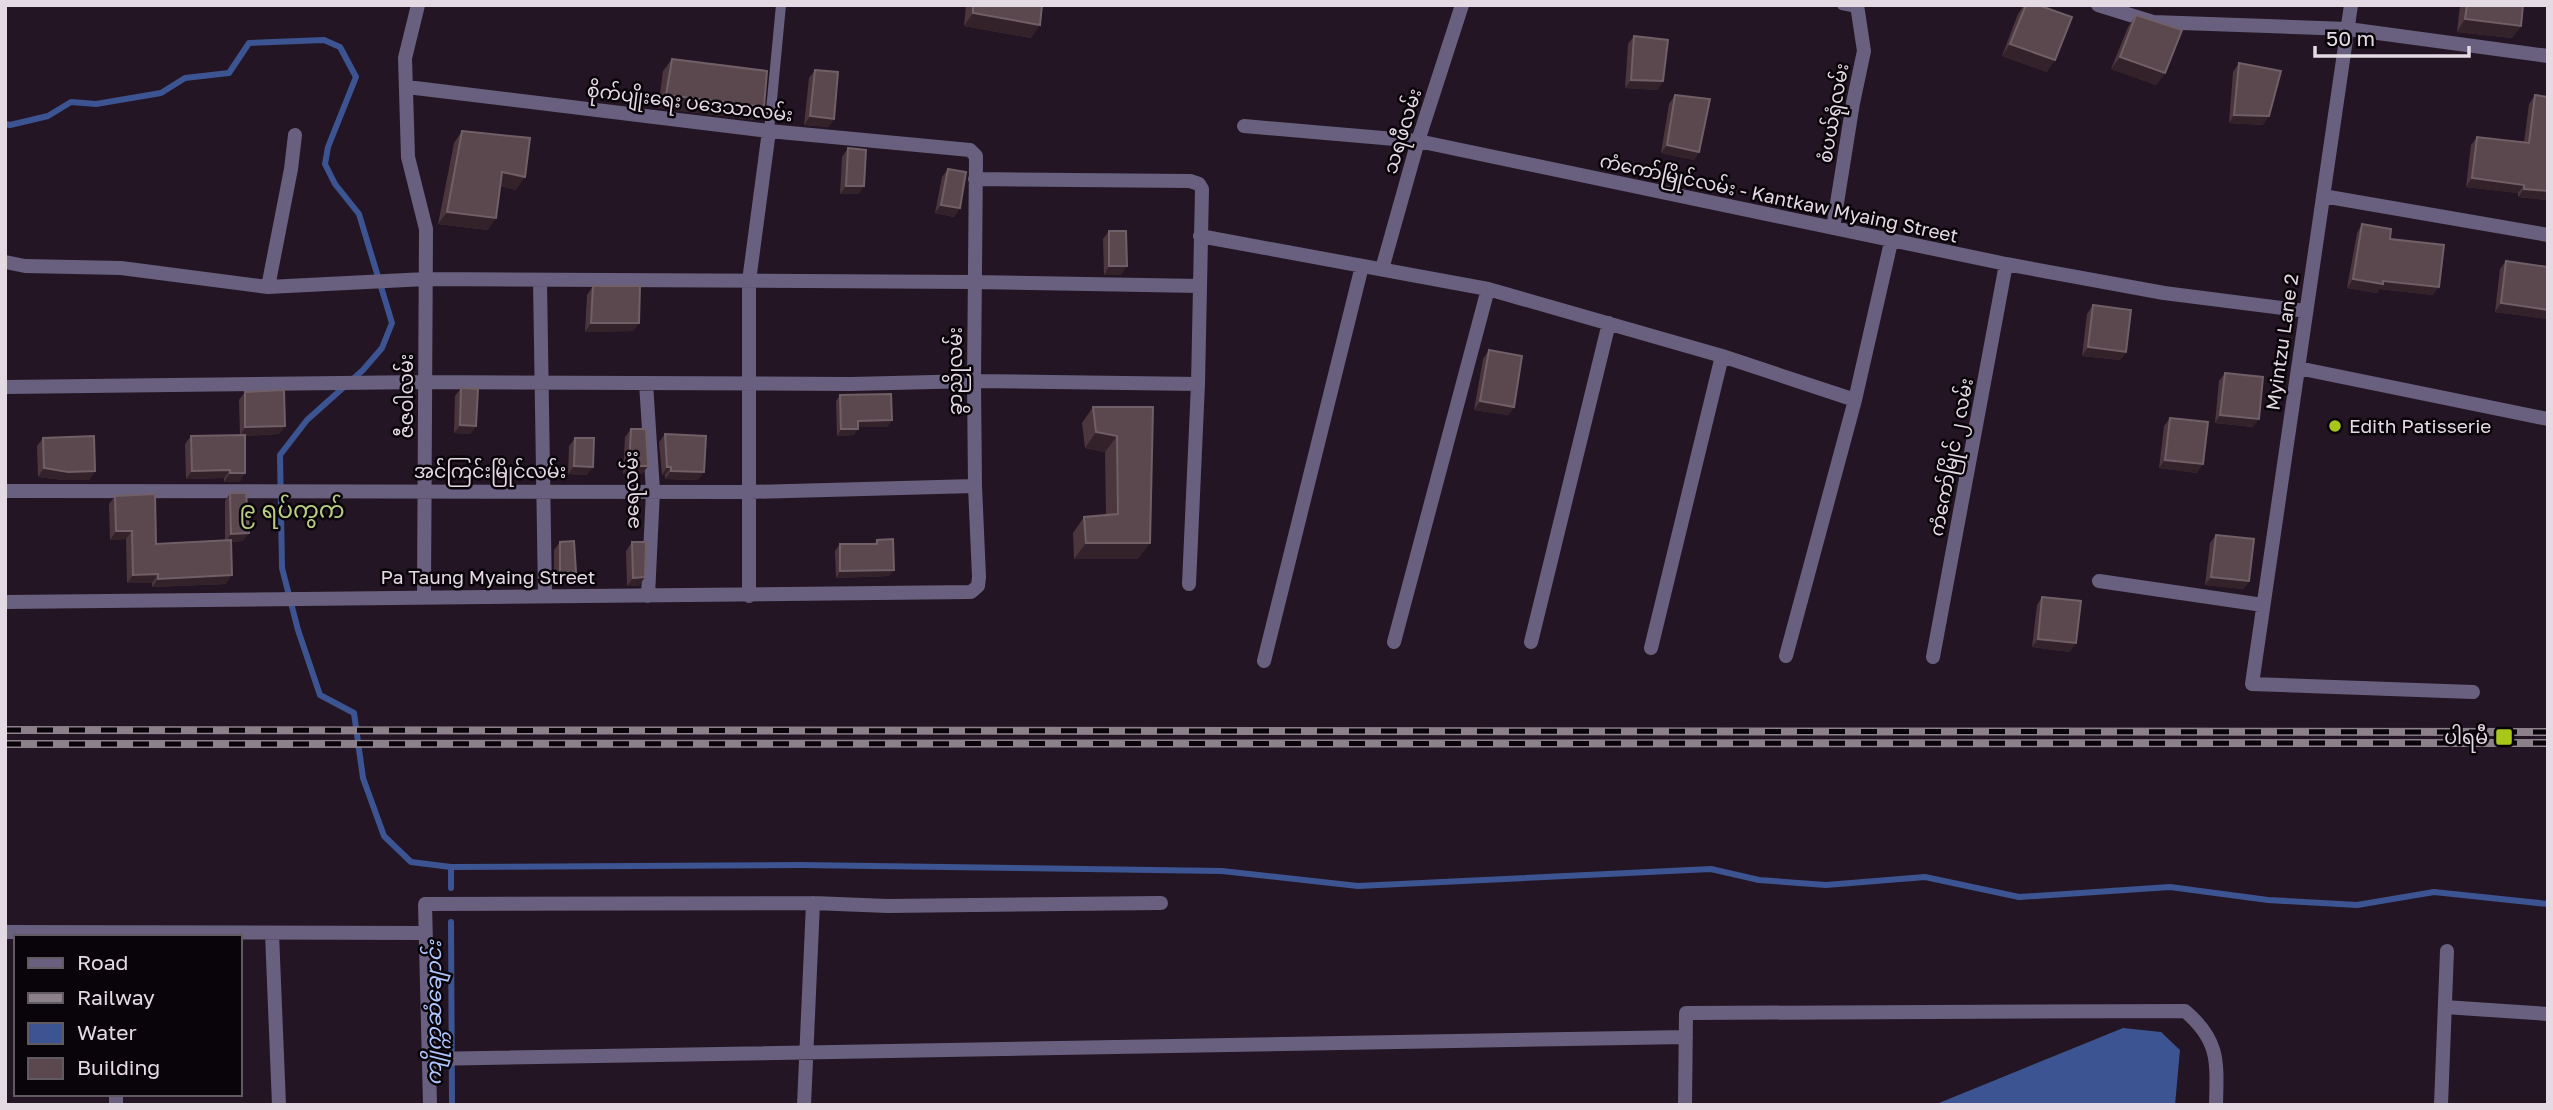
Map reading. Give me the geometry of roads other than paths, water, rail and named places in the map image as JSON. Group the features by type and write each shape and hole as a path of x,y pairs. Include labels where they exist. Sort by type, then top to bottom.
{"street":[{"name":"ဇီဇဝါလမ်း","path":"418,5 405,58 408,157 426,229 424,596"},
{"name":"သရဖီလမ်း","path":"1382,268 1418,141 1462,5"},
{"path":"2098,5 2153,22 2348,29 2548,56"},
{"name":"Myintzu Lane 2","path":"2351,5 2252,684 2473,692"},
{"name":"စံပယ်ရုံလမ်း","path":"1833,228 1864,51 1852,6"},
{"name":"စိုက်ပျိုးရေး ပဒေသာလမ်း","path":"407,87 769,131 970,150"},
{"name":"ကံကော်မြိုင်လမ်း - Kantkaw Myaing Street","path":"1244,126 1418,141 1891,242 2164,293 2306,311"},
{"path":"749,596 748,281 769,131"},
{"path":"268,287 295,135"},
{"name":"ခွာညိုလမ်း","path":"970,150 975,156 974,381 979,577 978,586 971,592"},
{"path":"975,179 1190,181 1199,184 1202,189 1198,384 1189,584"},
{"path":"2323,196 2548,235"},
{"path":"1200,236 1488,289 1723,356 1855,400"},
{"path":"1786,656 1855,400 1891,242"},
{"path":"5,262 25,266 121,268 268,287 426,279 1200,286"},
{"name":"ကံကော်မြိုင် ၂ လမ်း","path":"1933,657 2006,264"},
{"path":"1264,661 1362,266"},
{"path":"541,281 545,596"},
{"path":"1394,642 1488,289"},
{"path":"1531,642 1609,323"},
{"path":"1651,648 1723,356"},
{"path":"2298,368 2548,419"},
{"path":"5,387 425,382 851,384 974,381 1198,384"},
{"name":"ခရေလမ်း","path":"646,383 653,491 648,596"},
{"name":"အင်ကြင်းမြိုင်လမ်း","path":"5,491 749,492 975,486"},
{"path":"2099,581 2263,605"},
{"name":"Pa Taung Myaing Street","path":"5,602 971,592"},
{"path":"430,1105 425,905 888,906 1161,902"},
{"path":"804,1105 813,904"},
{"path":"5,932 425,933"},
{"path":"272,933 279,1105"},
{"path":"2441,1105 2447,951"},
{"path":"2445,1006 2548,1014"},
{"path":"1685,1105 1686,1013 2185,1011 2202,1025 2212,1044 2217,1063 2216,1105"},
{"path":"429,1059 1686,1037"}],"lane":[{"path":"769,131 780,5"}],"water":[{"path":"2123,1028 2161,1032 2180,1050 2175,1105 1934,1105"}],"waterway":[{"path":"5,124 48,116 71,102 96,104 161,93 185,78 229,73 249,43 324,40 340,47 356,77 328,147 325,164 335,184 359,214 392,323 382,348 363,370 307,420 280,455 282,568 298,630 320,695 354,713 363,778 384,836 411,862 451,867 800,865 1222,871 1358,886 1711,869 1759,880 1826,885 1925,877 2019,897 2170,887 2268,900 2357,905 2434,892 2548,904"},
{"name":"ကျိုက္ကဆံချောင်း","path":"451,867 451,888"},
{"name":"ကျိုက္ကဆံချောင်း","path":"451,922 452,1105"}],"railway":[{"path":"5,730 2548,732"},
{"path":"5,744 2548,743"}],"place":[{"name":"Edith Patisserie","path":"2335,426"},
{"name":"ပါရမီ","path":"2504,737"}],"district":[{"name":"၉ ရပ်ကွက်","path":"292,510"}]}
